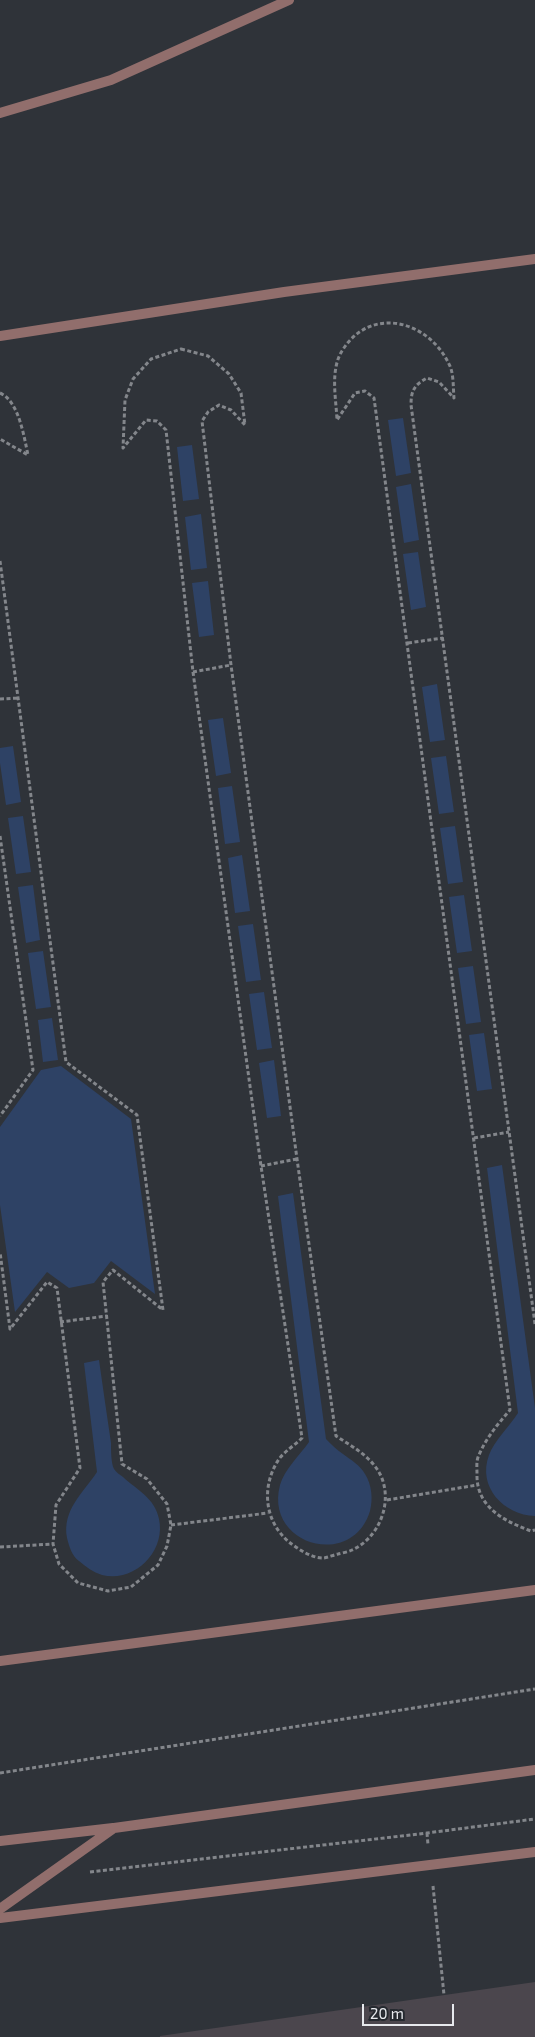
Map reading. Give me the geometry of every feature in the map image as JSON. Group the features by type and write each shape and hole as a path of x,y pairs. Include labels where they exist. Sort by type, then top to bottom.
{"street":[{"path":"0,113 111,80 289,0"},
{"path":"0,336 284,292 535,259"},
{"path":"0,1661 535,1590"},
{"path":"0,1840 114,1828 535,1770"},
{"path":"0,1909 114,1828"},
{"path":"0,1918 535,1852"}],"path":[{"path":"535,1324 411,393 417,384 427,378 439,382 454,398 450,365 438,346 417,328 389,322 360,331 342,352 335,370 336,420 355,393 365,391 374,398 510,1410 490,1434 478,1457 476,1485 488,1507 509,1523 531,1531 535,1530"},
{"path":"181,349 208,356 229,374 242,393 245,425 231,410 219,405 208,412 202,421 231,666 336,1436 363,1454 373,1464 381,1477 387,1500 382,1518 372,1535 353,1550 322,1558 300,1551 280,1534 268,1513 269,1485 280,1459 302,1438 261,1166 193,672 166,430 157,421 146,420 123,448 125,400 133,379 151,359 181,349"},
{"path":"0,393 5,395 20,418 28,456 0,439"},
{"path":"0,560 66,1062 137,1115 163,1310 113,1270 103,1282 122,1464 147,1479 167,1504 171,1525 167,1546 158,1565 131,1587 108,1591 78,1583 58,1564 53,1544 56,1505 80,1468 57,1288 47,1282 10,1329 0,1252"},
{"path":"408,643 443,638"},
{"path":"193,672 231,666"},
{"path":"0,699 18,698"},
{"path":"0,836 33,1070 0,1116"},
{"path":"474,1138 509,1132"},
{"path":"261,1166 297,1160"},
{"path":"60,1322 106,1316"},
{"path":"387,1500 476,1485"},
{"path":"171,1525 268,1513"},
{"path":"0,1547 53,1544"},
{"path":"0,1773 535,1689"},
{"path":"84,1873 427,1834 535,1819"},
{"path":"427,1834 444,1995"}],"shaded area":[{"path":"403,418 411,473 396,476 388,420"},
{"path":"192,445 199,499 183,501 177,447"},
{"path":"411,484 419,540 404,543 396,487"},
{"path":"201,514 207,568 191,570 185,517"},
{"path":"418,552 426,607 411,610 403,554"},
{"path":"208,581 214,635 199,637 192,583"},
{"path":"437,684 445,740 430,742 422,687"},
{"path":"223,718 231,773 216,776 208,720"},
{"path":"13,746 21,802 6,805 0,763 0,748"},
{"path":"446,756 454,812 439,814 431,758"},
{"path":"232,786 240,842 225,844 218,788"},
{"path":"23,816 31,872 16,874 8,818"},
{"path":"455,826 463,882 448,884 440,828"},
{"path":"242,855 250,911 235,913 228,858"},
{"path":"33,885 40,940 26,943 18,887"},
{"path":"464,895 472,951 457,953 449,897"},
{"path":"253,924 261,980 246,982 238,926"},
{"path":"43,951 51,1007 36,1009 28,953"},
{"path":"473,966 481,1022 466,1024 458,968"},
{"path":"264,992 272,1048 257,1050 249,994"},
{"path":"52,1018 58,1060 43,1062 38,1020"},
{"path":"484,1033 492,1089 477,1091 469,1035"},
{"path":"274,1060 281,1116 267,1118 259,1063"},
{"path":"61,1066 131,1119 155,1294 111,1261 94,1283 69,1288 47,1272 15,1312 0,1205 0,1127 41,1070"},
{"path":"502,1165 535,1408 535,1516 513,1511 504,1505 490,1488 487,1478 486,1467 491,1450 518,1413 487,1168"},
{"path":"293,1193 326,1439 361,1468 367,1478 371,1492 370,1511 360,1529 346,1540 329,1545 312,1543 297,1535 285,1523 279,1506 282,1479 309,1442 278,1196"},
{"path":"99,1360 114,1469 154,1505 159,1519 160,1531 158,1542 146,1562 126,1574 114,1576 102,1575 77,1559 69,1544 66,1528 75,1502 97,1472 84,1363"}],"building":[{"path":"535,1982 535,2037 160,2037 160,2036"}]}
